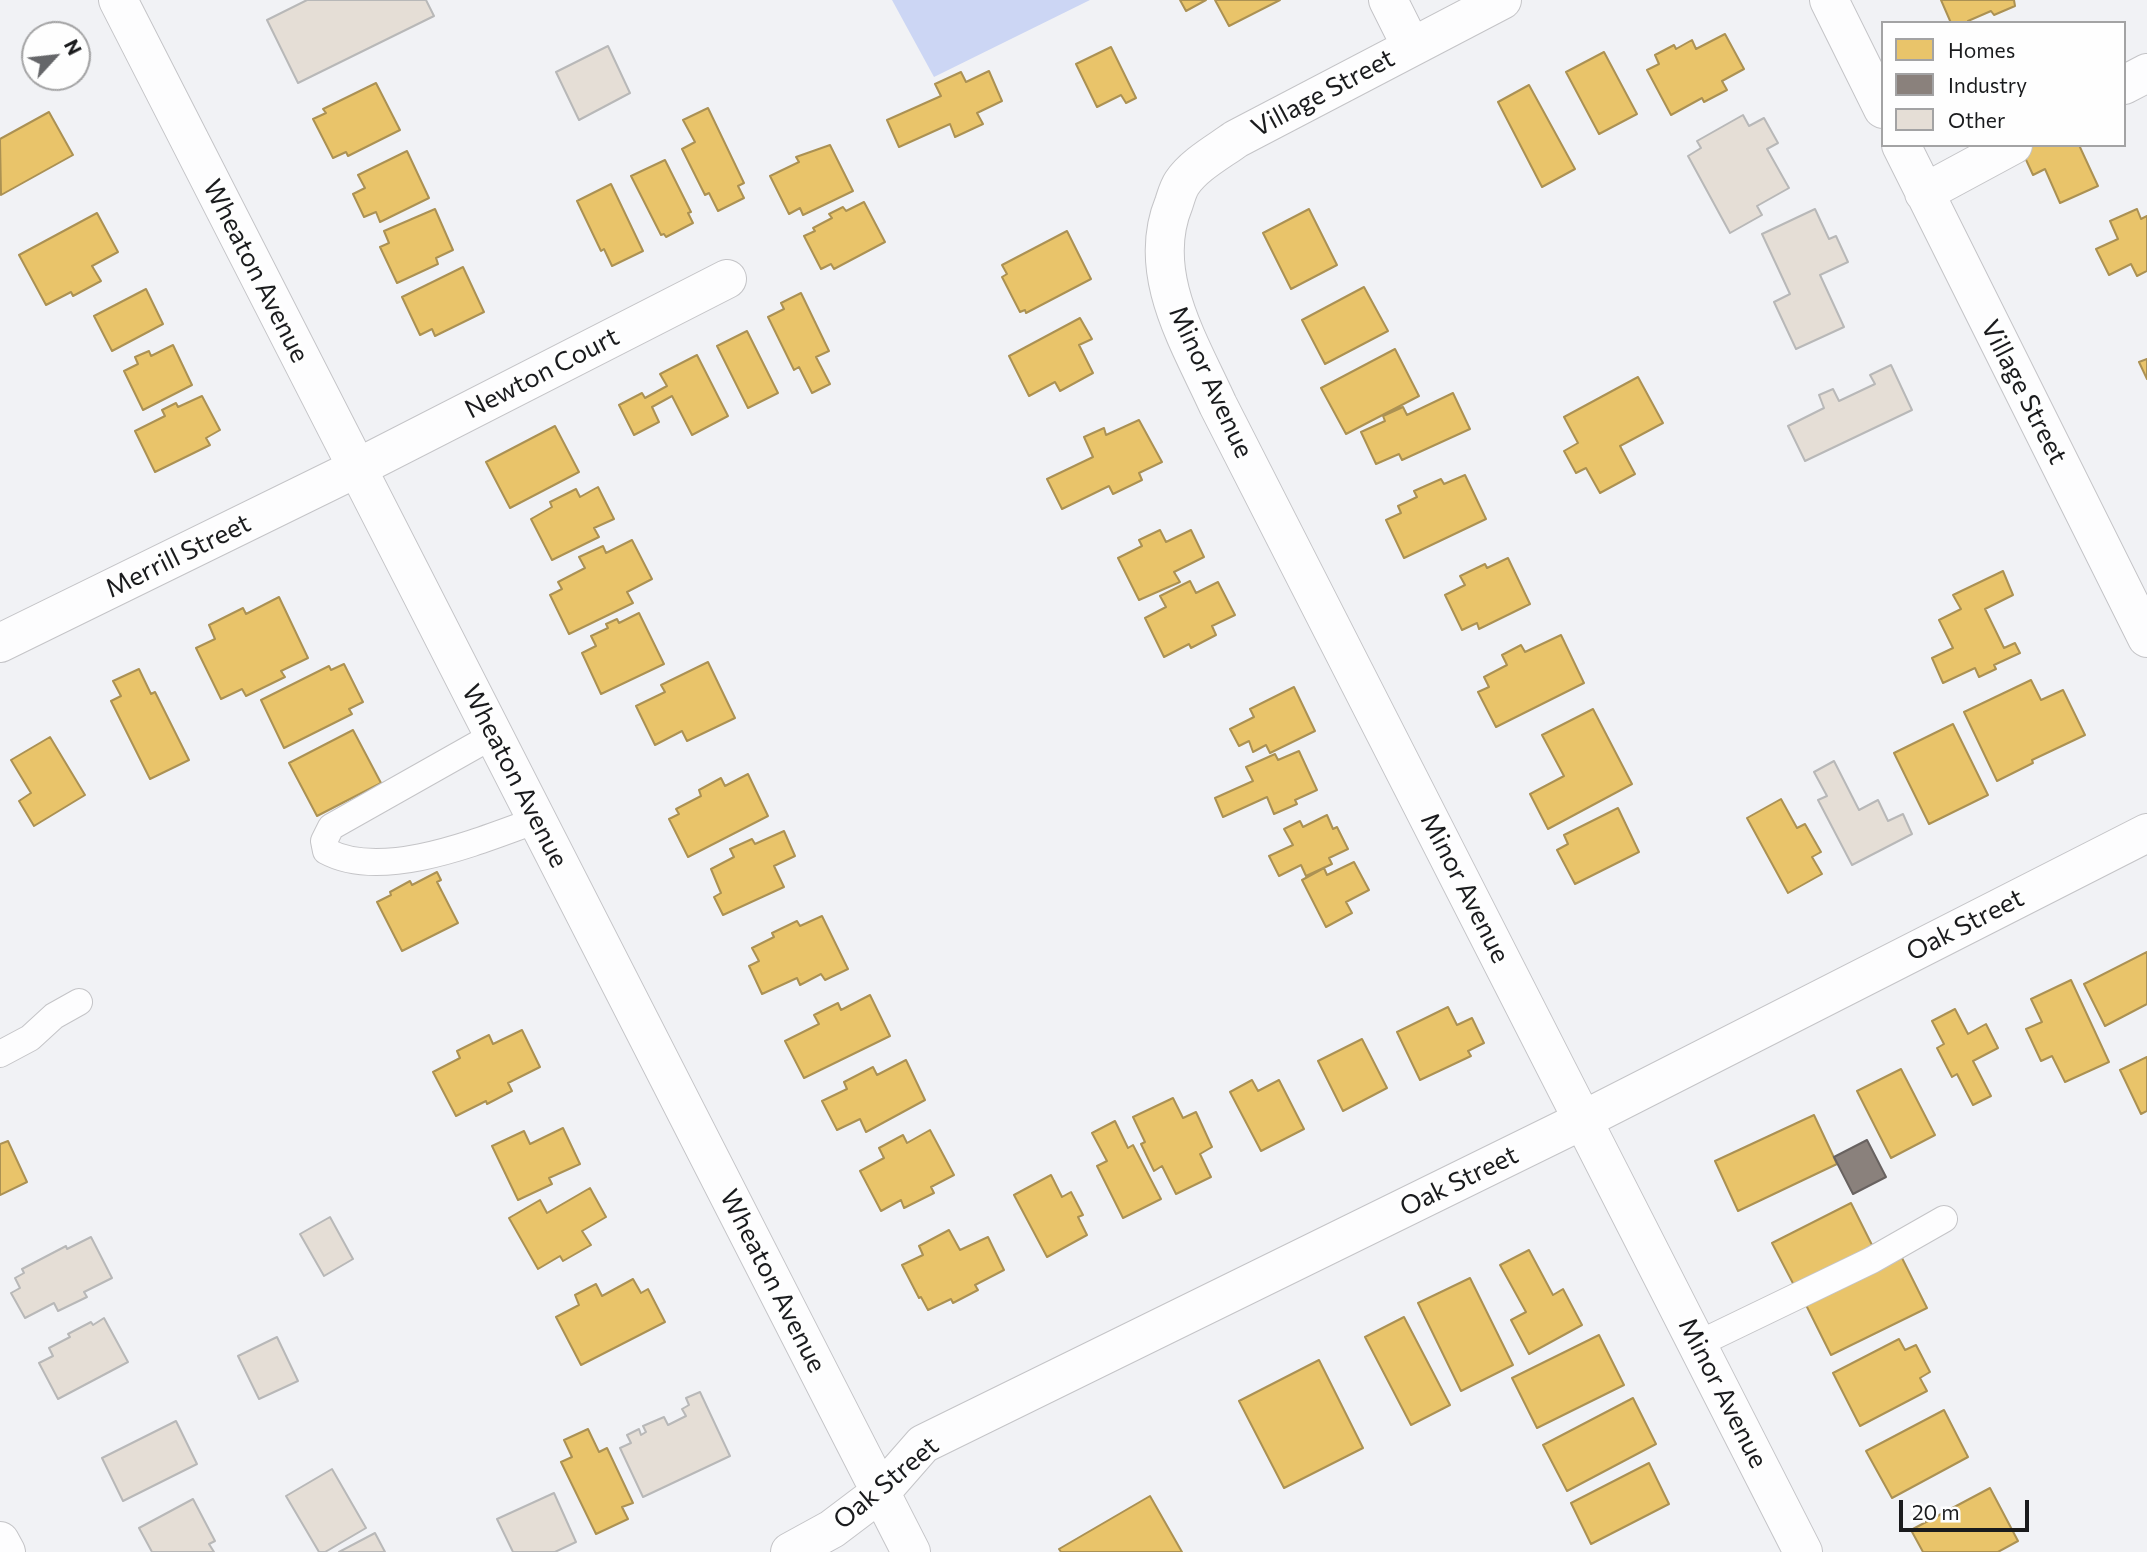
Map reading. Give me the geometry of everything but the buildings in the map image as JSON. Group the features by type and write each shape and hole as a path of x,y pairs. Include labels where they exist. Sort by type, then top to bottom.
{"street":[{"path":"1388,0 1411,46"},
{"name":"Village Street","path":"1169,214 1182,182 1236,139 1502,0"},
{"path":"1829,0 1881,105"},
{"name":"Wheaton Avenue","path":"122,1 357,468 911,1552"},
{"path":"2126,84 2147,73"},
{"name":"Village Street","path":"1901,147 2147,638"},
{"path":"1924,193 2009,147"},
{"name":"Minor Avenue","path":"1169,214 1163,252 1175,310 1218,405 1803,1552"},
{"name":"Newton Court","path":"357,468 727,279"},
{"name":"Merrill Street","path":"0,643 357,468"},
{"name":"Oak Street","path":"790,1552 832,1529 881,1492 923,1444 1583,1120 2147,833"},
{"path":"0,1541 6,1552"}],"lane":[{"path":"494,735 331,827 324,841 326,851 349,860 385,862 455,850 537,820"},
{"path":"0,1054 30,1038 54,1016 79,1002"},
{"path":"1698,1344 1861,1265 1944,1219"}],"shaded area":[{"path":"892,0 1090,0 934,77"}]}
